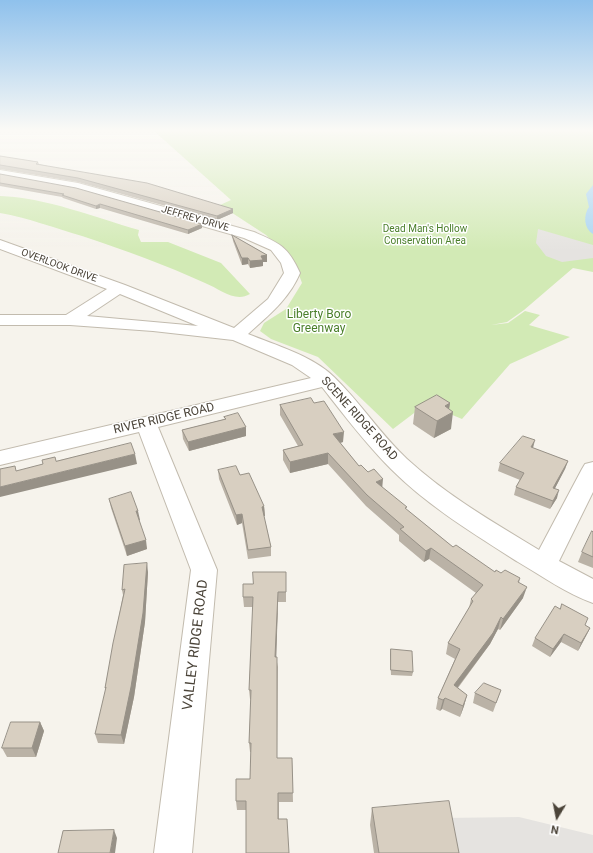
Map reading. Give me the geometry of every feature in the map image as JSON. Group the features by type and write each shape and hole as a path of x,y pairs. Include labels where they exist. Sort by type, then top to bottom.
{"street":[{"name":"JEFFREY DRIVE","path":"0,173 78,187 165,210 249,234 276,247 288,263 292,273 288,282 274,302 236,335"},
{"name":"OVERLOOK DRIVE","path":"0,244 119,288 236,335"},
{"name":"OVERLOOK DRIVE","path":"70,320 119,288"},
{"name":"SCENE RIDGE ROAD","path":"0,320 70,320 153,326 236,335 299,361 327,380 364,426 399,464 463,516 544,565 593,592"},
{"name":"RIVER RIDGE ROAD","path":"0,458 327,380"},
{"name":"VALLEY RIDGE ROAD","path":"146,423 204,570 173,853"},
{"path":"544,565 593,469"}],"green space":[{"name":"Dead Man's Hollow Conservation Area","path":"198,171 593,171 593,272 573,268 524,310 507,322 491,325 508,323 525,311 540,315 529,325 570,337 510,364 462,419 426,404 393,429 318,357 271,339 260,331 264,323 286,309 302,283 295,264 266,235 220,205 231,200"},
{"path":"0,196 17,197 52,204 139,230 138,235 141,242 168,242 221,263 250,294 239,297 233,296 175,270 129,252 41,223 0,213"}],"shaded area":[{"path":"538,229 593,245 593,258 562,262 546,256 536,243"},
{"path":"519,817 593,835 593,853 451,853 444,818"}],"water":[{"path":"593,185 593,234 586,225 585,218 589,207 586,194"}],"building":[{"path":"35,171 76,171 147,183 233,209 217,216 78,178"},
{"path":"0,174 76,188 202,224 188,230 100,204 96,206 62,195 64,194 0,183"},
{"path":"232,235 267,255 261,256 263,260 250,261 248,258 242,258"},
{"path":"437,395 450,403 445,406 453,412 437,421 415,407"},
{"path":"311,398 314,403 324,401 344,432 333,434 359,466 361,465 368,472 374,469 383,479 376,482 407,507 405,508 453,547 456,545 495,572 496,570 501,573 505,570 520,578 518,582 527,587 503,619 501,617 493,633 454,685 467,695 463,706 445,698 443,700 438,698 460,649 448,643 473,601 471,599 483,585 431,548 426,551 400,529 404,527 367,495 328,453 290,462 283,450 303,445 280,405"},
{"path":"238,413 246,427 188,442 182,430 226,419 224,417"},
{"path":"523,436 535,440 531,447 568,461 553,488 559,490 553,501 516,487 524,473 500,463"},
{"path":"131,443 135,454 0,487 0,469 15,466 16,471 43,464 42,460 55,457 56,461"},
{"path":"236,466 240,475 249,473 264,506 262,507 271,547 248,550 242,514 236,515 218,470"},
{"path":"131,492 146,540 125,546 109,499"},
{"path":"592,531 593,532 593,557 582,552"},
{"path":"147,563 143,613 131,687 121,735 95,734 106,687 105,688 113,643 125,589 122,590 124,565"},
{"path":"253,572 286,572 286,592 278,592 275,657 277,657 277,758 292,758 293,793 278,793 278,819 287,819 289,853 246,853 246,801 236,801 236,779 250,779 251,743 249,743 251,690 249,690 253,597 243,597 243,584 253,584"},
{"path":"562,604 588,618 585,625 590,628 581,643 564,634 553,649 535,638 555,606 560,609"},
{"path":"391,649 412,651 413,672 391,670"},
{"path":"484,683 501,690 496,703 475,693"},
{"path":"11,722 40,722 32,748 2,748"},
{"path":"449,801 459,853 379,853 372,808"},
{"path":"114,830 110,853 58,853 63,831"}],"park label":[{"name":"Liberty Boro Greenway","path":"319,322"}]}
